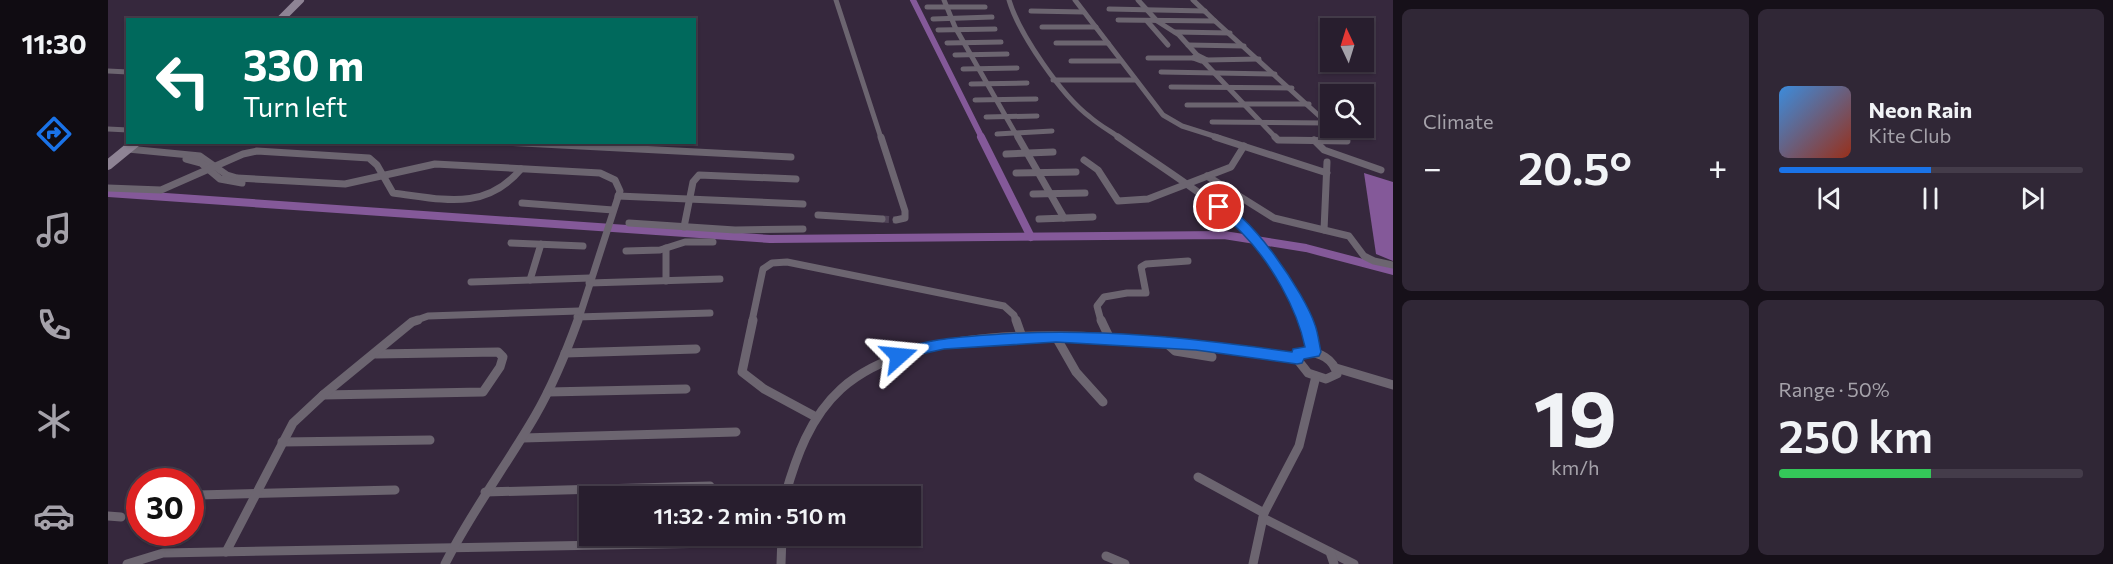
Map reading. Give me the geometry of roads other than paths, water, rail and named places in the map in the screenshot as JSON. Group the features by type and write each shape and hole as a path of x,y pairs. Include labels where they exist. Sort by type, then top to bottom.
{"street":[{"path":"282,18 300,0"},
{"path":"836,0 905,211 905,218 896,220"},
{"path":"944,0 956,30 1065,218"},
{"path":"1009,0 1014,13 1053,80 1089,117 1187,184 1248,231 1295,296 1308,324 1314,352"},
{"path":"1076,0 1155,108 1171,121 1327,173"},
{"path":"1138,0 1157,21 1175,32 1195,56"},
{"path":"1193,0 1325,118 1327,123 1212,122"},
{"path":"927,7 985,7"},
{"path":"1109,9 1205,11"},
{"path":"1031,12 1084,12"},
{"path":"933,19 992,17"},
{"path":"1118,20 1215,21"},
{"path":"1147,21 1168,45"},
{"path":"1042,27 1096,27"},
{"path":"938,30 995,29"},
{"path":"1175,32 1230,33"},
{"path":"947,43 1000,42"},
{"path":"1056,43 1108,43"},
{"path":"1188,45 1244,46"},
{"path":"955,56 1007,54"},
{"path":"1148,58 1195,56 1205,60 1259,59"},
{"path":"1205,60 1278,140 1347,141"},
{"path":"1071,61 1121,61"},
{"path":"963,69 1017,68"},
{"path":"108,71 126,72"},
{"path":"1161,72 1275,74"},
{"path":"1053,80 1135,80"},
{"path":"971,84 1027,82"},
{"path":"1171,87 1292,88"},
{"path":"975,100 1036,99"},
{"path":"1187,105 1309,104"},
{"path":"986,117 1037,116"},
{"path":"108,129 126,130"},
{"path":"997,134 1052,131"},
{"path":"1314,140 1324,150 1381,170"},
{"path":"541,144 791,157"},
{"path":"1084,160 1098,170 1118,201 1142,200 1231,168 1244,147"},
{"path":"108,165 129,148 200,156 227,175 237,178 345,184 429,169 519,171 615,180 619,185 618,196 565,352 548,392 523,438 485,492 445,564"},
{"path":"108,188 161,190 243,154 257,151 369,158 377,164 393,193 475,200 501,191 513,181 519,171"},
{"path":"1006,154 1053,152"},
{"path":"171,154 192,159 220,179 233,182 350,188 384,178"},
{"path":"1324,230 1327,162"},
{"path":"1016,173 1076,172"},
{"path":"684,227 693,182 699,175 796,179"},
{"path":"1208,176 1274,218 1349,236 1359,244 1364,255 1371,260 1393,265"},
{"path":"1033,194 1085,193"},
{"path":"618,196 803,204"},
{"path":"522,203 613,210"},
{"path":"818,215 882,219"},
{"path":"1039,219 1093,217"},
{"path":"629,223 684,227 803,229"},
{"path":"626,251 666,248 685,242 713,242"},
{"path":"511,243 583,246"},
{"path":"530,280 541,244"},
{"path":"666,248 666,281"},
{"path":"1110,339 1098,314 1097,302 1104,297 1118,294 1146,293 1140,273 1141,267 1146,264 1188,261"},
{"path":"816,417 764,389 742,372 763,269 772,263 787,262 1004,306 1014,315 1022,338"},
{"path":"471,282 720,279"},
{"path":"226,552 282,442 298,418 412,322 423,316 710,313"},
{"path":"789,486 802,442 816,417 842,389 867,370 915,350 944,344 1056,337 1164,341 1297,358"},
{"path":"1056,337 1072,369 1103,402"},
{"path":"1164,341 1175,351 1212,357"},
{"path":"565,352 696,349"},
{"path":"323,395 483,392 500,367 503,357 498,352 376,354"},
{"path":"1336,368 1337,374 1333,378 1316,376 1299,365 1298,353 1314,352 1323,355 1336,368 1393,384"},
{"path":"1253,564 1263,516 1299,446 1316,376"},
{"path":"548,392 686,389"},
{"path":"523,438 736,432"},
{"path":"282,442 430,440"},
{"path":"1198,477 1263,516 1354,564"},
{"path":"485,492 579,489"},
{"path":"204,495 395,490"},
{"path":"108,516 121,516"},
{"path":"128,564 162,553 585,546"},
{"path":"781,564 782,546"},
{"path":"1330,552 1334,564"},
{"path":"1106,556 1125,564"}],"waterway":[{"path":"913,0 982,138"},
{"path":"981,137 1031,237"},
{"path":"108,193 770,239 1031,237"},
{"path":"1031,237 1224,235 1306,248 1393,271"}],"tunnel":[{"path":"882,219 896,220"}]}
